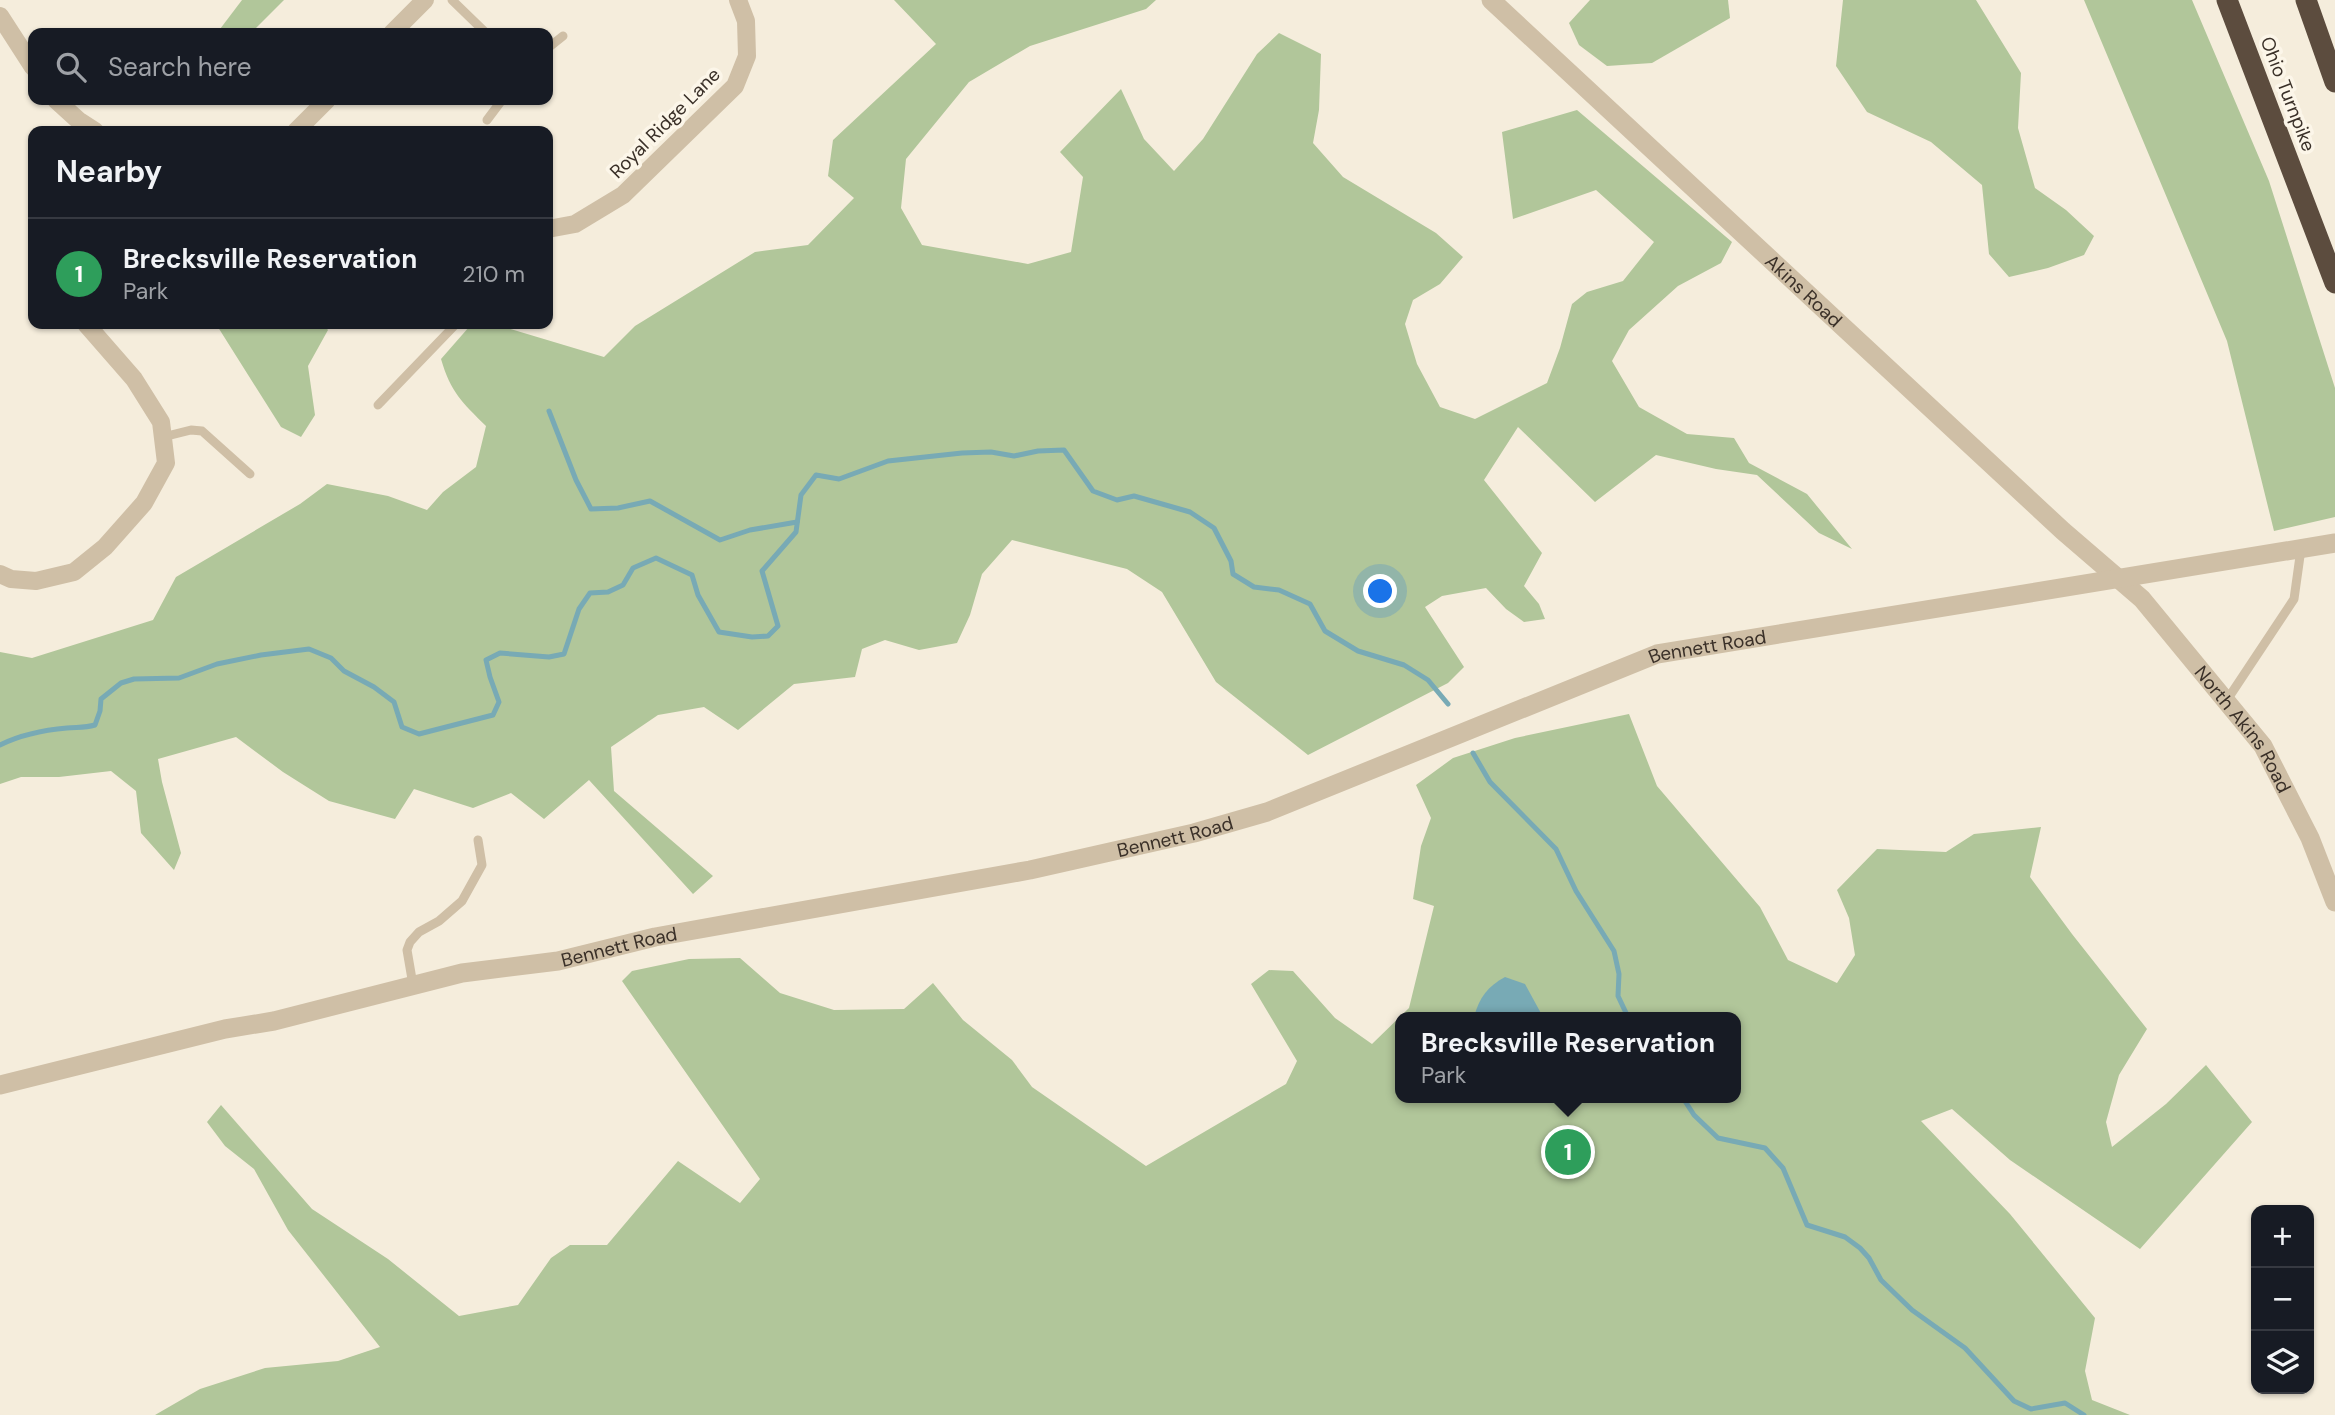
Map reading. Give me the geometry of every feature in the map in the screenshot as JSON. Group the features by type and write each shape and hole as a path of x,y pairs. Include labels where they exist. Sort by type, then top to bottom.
{"highway":[{"name":"Ohio Turnpike","path":"2227,0 2335,283"},
{"path":"2306,0 2335,82"}],"street":[{"path":"397,28 425,0"},
{"name":"Royal Ridge Lane","path":"553,228 575,224 623,195 735,86 747,57 746,21 738,0"},
{"name":"Akins Road","path":"1491,0 2117,579"},
{"path":"0,16 28,59"},
{"path":"62,105 87,126"},
{"path":"301,126 322,105"},
{"path":"0,574 11,579 36,580 74,572 95,555 144,503 166,463 161,422 134,379 90,329"},
{"name":"Bennett Road","path":"0,1085 225,1029 274,1021 462,973 558,961 654,937 1030,870 1194,833 1267,812 1657,654 2335,543"},
{"name":"North Akins Road","path":"2117,579 2158,617 2263,746 2310,838 2335,902"}],"lane":[{"path":"452,0 481,28"},
{"path":"553,44 563,36"},
{"path":"487,120 498,105"},
{"path":"378,405 451,329"},
{"path":"163,437 202,430 250,474"},
{"path":"2227,700 2294,599 2301,549"},
{"path":"414,985 407,950 410,942 419,932 439,921 462,901 482,865 478,840"}],"green space":[{"path":"242,0 284,0 256,28 221,28"},
{"path":"894,0 1156,0 1146,9 1030,46 969,82 906,159 901,208 922,245 1028,264 1071,252 1083,177 1060,152 1121,89 1144,139 1174,171 1203,139 1257,54 1279,33 1321,54 1319,110 1313,143 1343,177 1436,233 1463,257 1440,284 1413,300 1405,324 1417,364 1440,407 1475,419 1547,383 1572,304 1587,292 1623,281 1654,242 1596,190 1513,219 1502,132 1577,110 1732,242 1721,263 1678,286 1629,330 1612,361 1639,407 1687,434 1734,438 1749,463 1807,494 1852,549 1819,533 1757,475 1656,455 1595,502 1518,427 1484,480 1542,553 1524,586 1539,604 1545,619 1524,622 1506,609 1486,588 1442,596 1425,607 1464,667 1448,683 1308,755 1216,682 1162,592 1127,569 1012,540 982,574 970,615 957,643 919,650 885,640 862,649 855,677 794,684 738,730 704,707 658,715 611,747 614,791 713,876 693,894 589,780 544,819 511,793 473,808 414,789 395,819 329,801 283,772 236,737 158,759 181,853 174,870 141,833 136,791 111,771 59,777 21,777 0,784 0,652 32,658 153,620 176,577 300,504 327,484 388,496 427,510 443,492 476,467 486,426 458,396 441,359 467,329 511,329 604,357 635,326 755,252 808,245 854,198 828,176 833,140 936,44"},
{"path":"1590,0 1728,0 1730,18 1652,63 1607,66 1579,45 1569,23"},
{"path":"1843,0 1976,0 2021,73 2018,128 2035,188 2066,210 2094,236 2084,255 2048,268 2009,277 1989,254 1982,185 1931,142 1867,112 1836,66"},
{"path":"2084,0 2192,0 2269,181 2335,388 2335,517 2274,531 2227,341"},
{"path":"219,329 328,330 308,366 315,415 301,437 281,427"},
{"path":"1629,714 1657,786 1760,907 1788,960 1837,983 1855,955 1849,918 1837,890 1877,849 1946,852 1974,834 2041,827 2030,877 2147,1029 2119,1075 2106,1122 2112,1147 2166,1104 2206,1065 2252,1122 2140,1249 2010,1160 1952,1109 1921,1121 2010,1214 2095,1318 2085,1371 2092,1400 2130,1415 155,1415 200,1389 265,1368 338,1361 380,1347 288,1230 254,1169 225,1146 207,1122 221,1105 312,1209 388,1259 459,1316 518,1305 551,1258 570,1245 607,1245 678,1161 740,1203 760,1179 622,981 632,971 689,959 740,958 780,993 834,1010 904,1009 933,983 963,1020 1012,1060 1032,1087 1146,1166 1286,1084 1297,1061 1251,984 1269,970 1293,971 1335,1018 1372,1044 1395,1022 1395,1103 1741,1103 1741,1012 1405,1012 1409,1008 1434,906 1413,899 1421,846 1431,818 1416,785 1453,758 1515,738"}],"water":[{"path":"1505,977 1525,984 1540,1012 1476,1012 1485,993"}],"waterway":[{"path":"549,411 576,480 591,509 618,508 650,501 720,540 750,530 797,522"},
{"path":"0,745 41,732 95,725 101,699 121,683 134,679 179,678 217,664 309,649 331,658 344,671 374,687 394,702 402,727 419,734 493,715 499,702 486,660 500,653 549,657 564,654 579,609 590,593 608,592 623,585 633,568 656,558 692,575 698,595 719,632 752,637 768,636 778,626 762,571 796,532 801,495 816,475 839,479 888,461 991,452 1014,456 1038,451 1064,450 1093,491 1117,500 1134,496 1190,512 1214,528 1231,561 1233,574 1254,587 1279,590 1310,604 1325,631 1358,651 1404,665 1428,680 1448,704"},
{"path":"1473,753 1490,782 1556,849 1576,891 1614,951 1619,974 1618,996 1626,1012"},
{"path":"1686,1103 1694,1115 1718,1138 1765,1148 1783,1168 1807,1225 1845,1237 1860,1248 1881,1280 1912,1310 1965,1348 2014,1401 2031,1409 2065,1403 2084,1415"}],"place":[{"name":"Brecksville Reservation","path":"1568,1152"}]}
